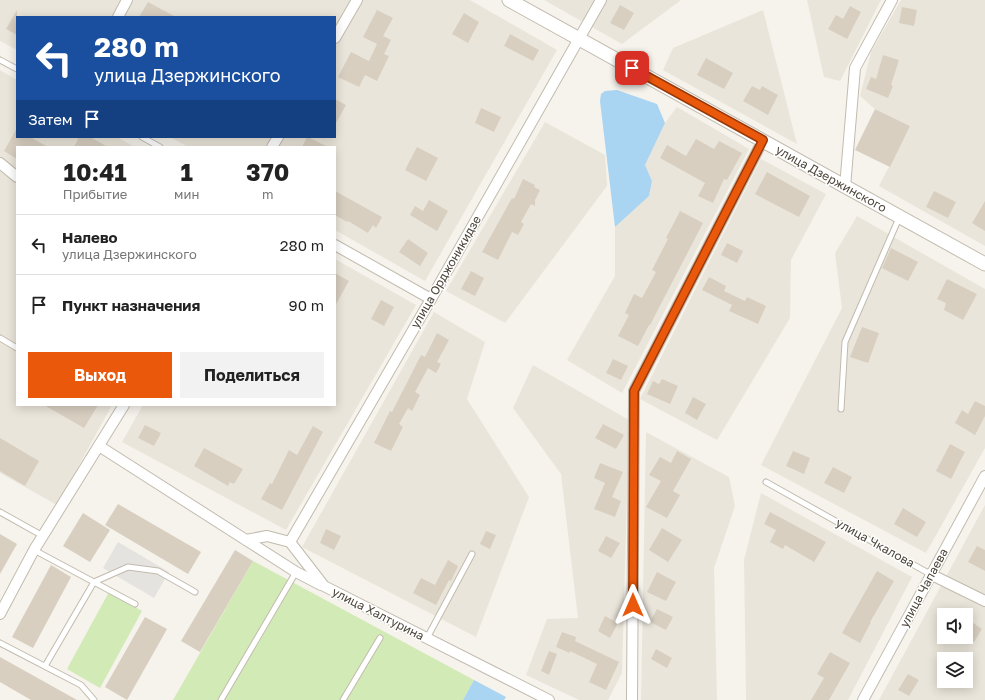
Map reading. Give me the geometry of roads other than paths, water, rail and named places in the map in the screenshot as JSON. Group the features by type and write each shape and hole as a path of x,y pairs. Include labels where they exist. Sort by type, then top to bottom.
{"street":[{"path":"119,16 127,0"},
{"path":"336,36 357,0"},
{"name":"улица Дзержинского","path":"509,0 985,264"},
{"name":"улица Орджоникидзе","path":"290,542 431,299 601,0"},
{"path":"845,187 855,68 892,0"},
{"path":"632,700 634,391 763,140"},
{"path":"0,163 16,176"},
{"path":"336,246 431,299"},
{"path":"0,614 34,550 123,406"},
{"path":"99,446 296,572 324,586"},
{"name":"улица Чапаева","path":"863,700 930,574 985,476"},
{"path":"246,540 267,536 290,542"},
{"name":"улица Халтурина","path":"290,542 324,586 549,700"},
{"name":"улица Чкалова","path":"930,574 985,601"}],"lane":[{"path":"0,60 16,68"},
{"path":"144,138 158,146"},
{"path":"841,409 845,342 900,217"},
{"path":"0,338 16,347"},
{"name":"улица Чкалова","path":"766,482 930,574"},
{"path":"0,512 44,536"},
{"path":"34,550 135,604"},
{"path":"427,638 472,554"},
{"path":"45,666 94,582 128,567 158,571 195,592"},
{"path":"221,700 296,572"},
{"path":"343,700 380,638"},
{"path":"0,643 82,685 94,700"}],"water":[{"path":"617,90 657,104 665,123 645,165 652,181 649,196 615,227 600,101 601,94 605,91"},
{"path":"474,680 506,697 504,700 463,700"}]}
